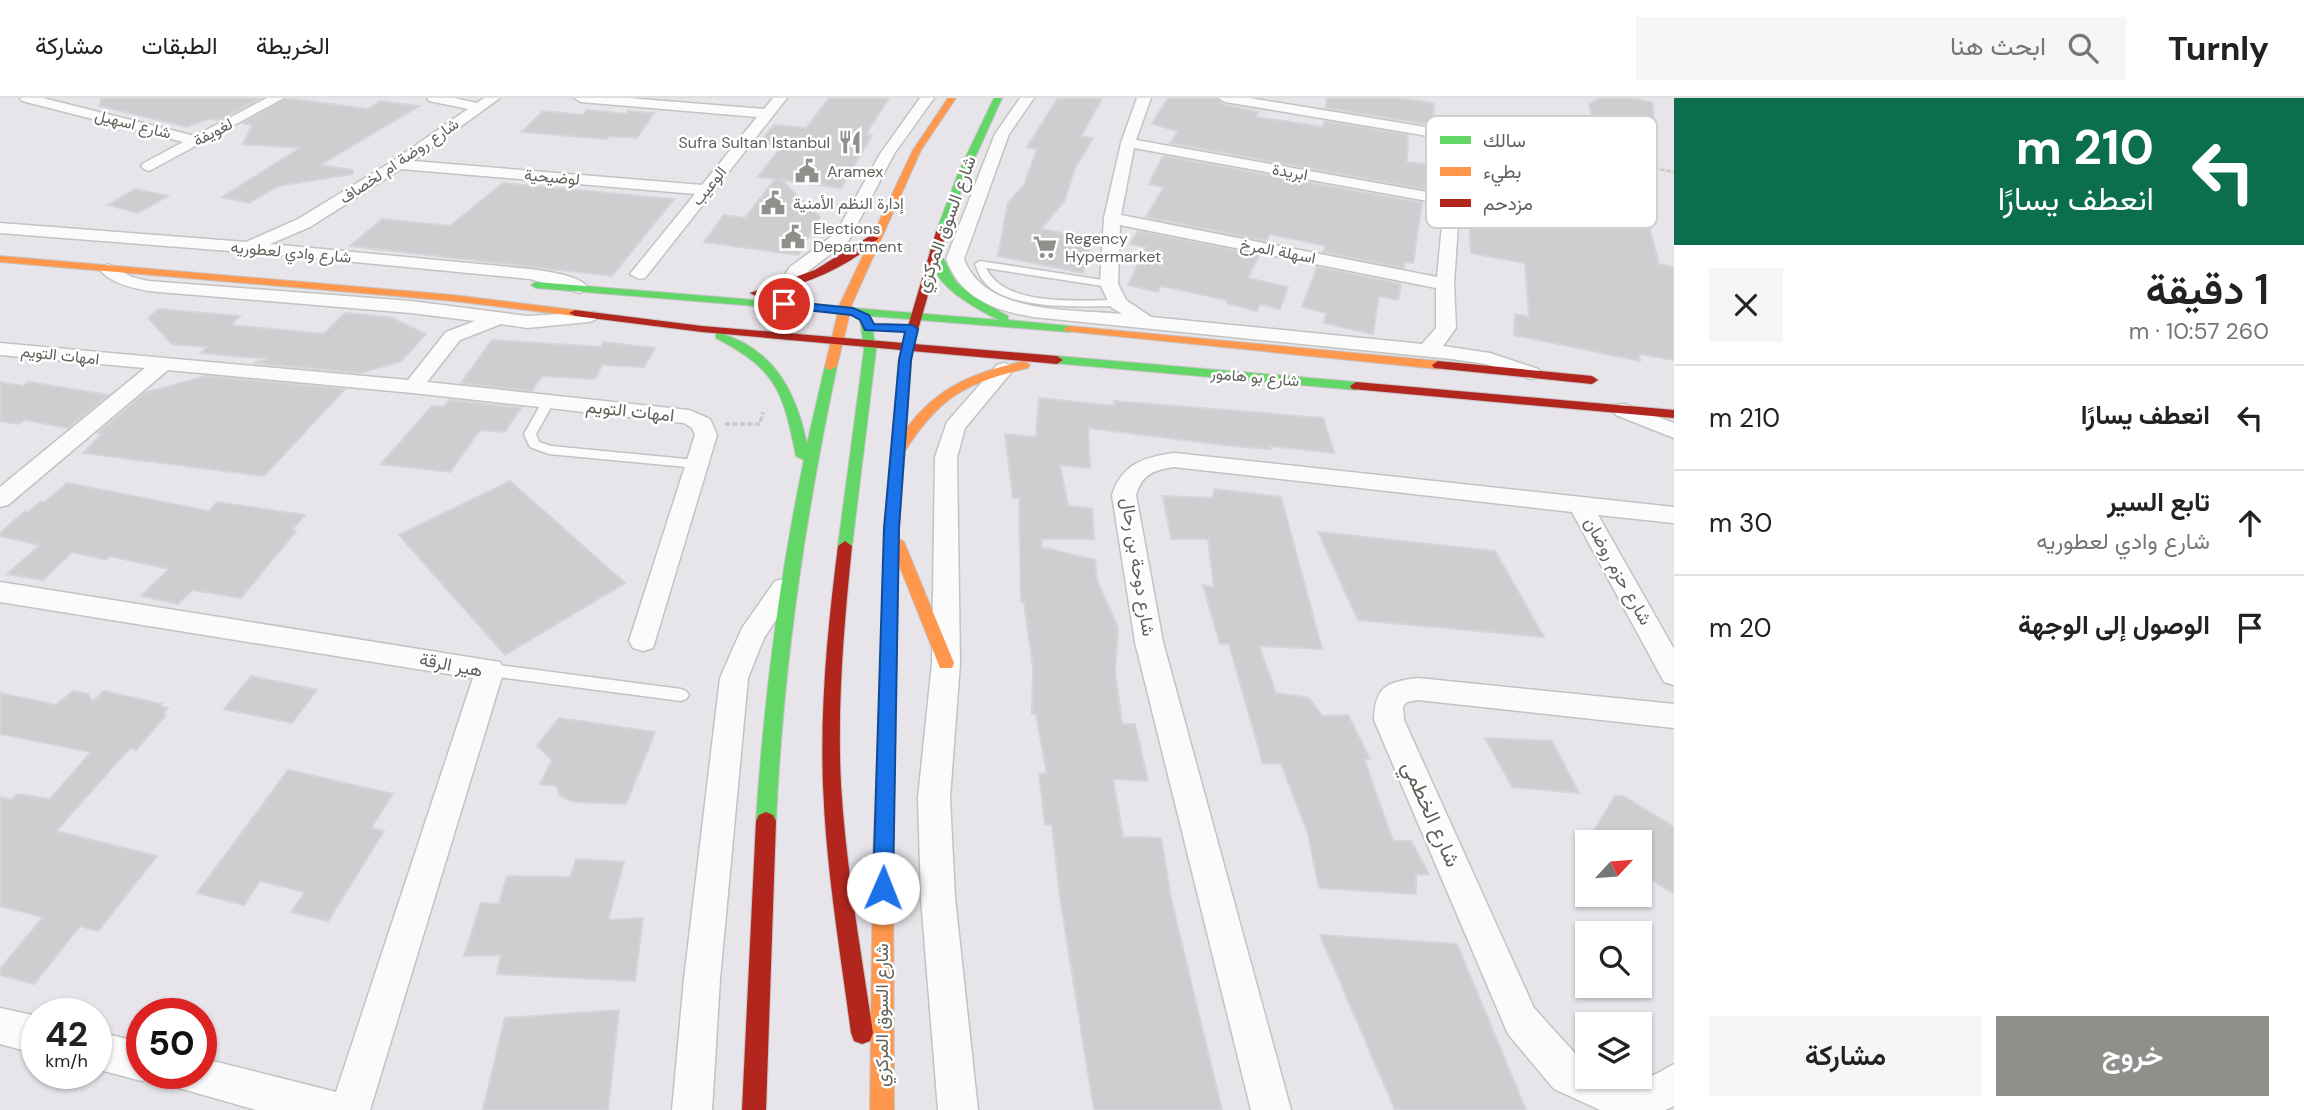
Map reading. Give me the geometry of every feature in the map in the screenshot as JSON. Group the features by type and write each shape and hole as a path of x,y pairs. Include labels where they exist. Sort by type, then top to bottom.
{"main road":[{"path":"995,103 1014,98"},
{"path":"754,1110 769,744 777,660 806,474 840,325 876,237 918,150 950,99"},
{"name":"شارع السوق المركزي","path":"882,1110 883,860 892,528 896,457 908,346 934,251 964,171 995,103"},
{"path":"717,299 787,285 838,265 876,237"},
{"name":"شارع وادي لعطوريه","path":"0,244 717,299 840,325"},
{"path":"934,251 940,271 957,291 986,310 1023,324"},
{"path":"0,260 108,269"},
{"path":"448,304 576,300 840,325 848,331 871,323 835,621 832,787 873,1110"},
{"path":"448,304 702,329 840,325"},
{"path":"914,322 1237,359 1315,354"},
{"name":"شارع بو هامور","path":"840,325 914,322 1023,324 1604,381"},
{"name":"شارع بو هامور","path":"871,323 879,338 908,346 1674,414"},
{"path":"702,329 746,348 776,371 794,407 806,474"},
{"path":"1394,362 1427,350"},
{"path":"896,457 908,431 931,404 964,383 1004,369 1039,363 1076,362"},
{"path":"892,528 946,663"}],"street":[{"name":"شارع اسهيل","path":"27,98 197,141"},
{"name":"لغويفة","path":"149,166 277,98"},
{"path":"433,98 479,107"},
{"name":"شارع روضة ام لخصاف","path":"153,257 246,248 304,223 398,164 493,98"},
{"path":"581,98 768,114"},
{"name":"الوعيب","path":"639,274 780,98"},
{"path":"787,285 801,268 834,246 842,236 887,154 927,98"},
{"name":"شارع السوق المركزي","path":"985,297 962,278 955,259 1002,134 1009,120 1027,98"},
{"path":"1112,310 1109,284 1112,218 1128,143 1144,98"},
{"path":"1225,98 1298,104 1426,132"},
{"name":"ابريدة","path":"1128,143 1426,196"},
{"name":"لوضيحية","path":"398,164 706,190"},
{"name":"اسهلة المرخ","path":"1112,218 1445,284"},
{"path":"304,223 291,239 293,251 355,273"},
{"name":"شارع وادي لعطوريه","path":"0,228 293,251 503,274 530,274 560,280 580,288"},
{"path":"1427,350 1439,340 1446,328 1445,284 1450,228"},
{"path":"108,269 126,281 148,286 448,304 500,319 546,322 588,316"},
{"name":"شارع بو هامور","path":"985,297 1014,308 1112,310 1146,322 1427,350 1490,359 1535,374"},
{"path":"448,304 453,322 453,336"},
{"path":"413,387 453,336 500,319"},
{"path":"1446,328 1463,344 1490,359"},
{"name":"امهات التويم","path":"0,349 413,387 688,417 702,424"},
{"path":"0,499 162,365"},
{"path":"958,1110 938,898 933,798 946,663 948,449 955,427 1004,369"},
{"path":"1619,408 1674,431"},
{"path":"643,641 706,435 702,424"},
{"name":"شارع دوحة بن رحال","path":"1271,1110 1149,642 1124,495 1127,481 1137,469 1153,462 1174,460 1674,515"},
{"name":"شارع حزم روضان","path":"1581,506 1674,674"},
{"path":"692,1110 702,979 734,678 752,635 789,580"},
{"name":"هير الرقة","path":"0,592 490,670 350,1110"},
{"name":"شارع الخطمي","path":"1674,716 1418,689 1399,692 1389,702 1389,720 1521,1021 1569,1075 1606,1093 1638,1099 1667,1090 1674,1083"},
{"path":"0,1026 21,1031"},
{"path":"217,1081 333,1110"}],"lane":[{"path":"1109,284 981,264 982,275 998,291 1013,296 1112,310"},
{"path":"548,402 530,434 534,444 549,450 697,464"},
{"path":"490,670 681,695"}],"path":[{"path":"702,424 760,424 764,408"}],"building":[{"path":"101,98 261,98 219,120 208,119 187,127 100,106"},
{"path":"286,98 368,109 380,101 419,106 320,165 353,170 353,174 278,186 249,203 222,197 300,148 243,144 252,125 243,123"},
{"path":"829,98 889,98 866,134 872,135 841,188 781,180 820,217 798,255 704,242 724,215 745,218 775,179 758,177 782,146 759,143 774,125 806,128"},
{"path":"1058,98 1102,98 1081,136 1093,138 1074,170 1065,200 1041,229 1093,239 1083,273 998,256 1008,203 1024,185 1037,149 1027,147"},
{"path":"1168,98 1216,98 1225,105 1258,112 1256,117 1323,127 1324,121 1408,135 1407,162 1426,164 1426,185 1424,189 1170,143 1178,131 1152,124"},
{"path":"1327,98 1399,98 1434,103 1433,116 1426,116 1426,124 1326,108"},
{"path":"1599,98 1634,98 1653,103 1653,116 1592,116 1589,104"},
{"path":"587,110 626,114 628,111 654,113 637,138 610,136 607,139 522,132 543,111 583,115"},
{"path":"1163,156 1422,203 1413,263 1405,262 1404,268 1323,252 1326,246 1270,234 1266,241 1146,217 1164,187 1149,184"},
{"path":"503,183 674,199 612,276 350,246 382,219 450,226"},
{"path":"136,189 168,196 138,213 108,205"},
{"path":"1470,228 1650,228 1659,264 1674,267 1674,360 1639,354 1640,361 1514,335 1515,314 1529,317 1525,263 1471,253"},
{"path":"1138,231 1259,255 1248,278 1288,287 1280,309 1260,304 1257,311 1227,303 1228,300 1160,286 1158,292 1128,285 1146,247 1130,244"},
{"path":"1317,267 1401,284 1398,300 1379,296 1373,334 1324,323 1326,313 1302,307"},
{"path":"159,309 240,316 231,325 324,334 345,313 390,317 426,334 401,361 360,373 253,363 268,359 201,353 207,347 172,344 148,318"},
{"path":"492,340 601,347 603,342 655,348 644,367 602,365 595,379 542,376 532,391 461,383"},
{"path":"206,376 345,389 264,476 83,453 102,434 98,433 145,393"},
{"path":"0,382 23,386 29,382 108,395 68,428 25,420 18,424 0,421"},
{"path":"1039,398 1114,406 1114,401 1323,418 1334,453 1270,446 1271,449 1233,446 1088,428 1090,468 1060,465 1068,506 1092,509 1094,539 1042,539 1041,547 1095,560 1097,580 1118,628 1115,671 1122,724 1135,724 1148,781 1113,779 1123,837 1161,838 1171,899 1222,1110 1094,1110 1060,898 1052,825 1045,824 1039,774 1047,774 1036,714 1032,714 1033,668 1024,602 1021,602 1019,498 1013,498 1005,434 1036,437"},
{"path":"449,400 521,408 505,432 480,430 450,472 381,464 432,406 444,407"},
{"path":"510,481 625,583 505,655 399,535"},
{"path":"67,483 209,511 217,502 305,515 292,530 296,531 241,598 192,590 178,604 141,596 169,569 109,556 106,560 72,552 43,580 7,574 40,545 0,536 0,533 25,511 28,512 41,501 45,502"},
{"path":"1214,489 1281,497 1322,649 1259,646 1276,693 1309,698 1322,716 1348,715 1370,759 1364,759 1393,841 1411,841 1429,874 1416,875 1416,894 1319,888 1308,834 1281,763 1263,764 1229,644 1220,644 1203,585 1214,588 1208,539 1171,539 1163,496 1213,498"},
{"path":"1318,532 1495,551 1544,637 1358,620"},
{"path":"251,676 317,690 292,723 224,709"},
{"path":"73,691 88,694 92,702 104,691 162,704 160,706 168,708 163,714 166,715 136,750 130,748 56,831 157,856 98,931 80,926 34,984 0,975 0,969 43,917 0,906 0,797 12,800 17,794 50,799 91,752 0,734 0,693 56,705"},
{"path":"559,718 655,732 626,804 575,802 560,796 556,786 540,784 552,760 537,746"},
{"path":"1485,738 1552,741 1579,793 1512,787"},
{"path":"288,770 393,794 371,828 384,831 328,921 291,912 305,892 260,881 244,905 197,893"},
{"path":"1615,796 1623,796 1674,827 1674,894 1652,880 1652,830 1594,830"},
{"path":"576,859 624,862 608,920 643,918 635,981 497,974 501,955 464,956 481,903 499,904 507,876 570,877"},
{"path":"1320,935 1457,944 1526,1110 1395,1110"},
{"path":"619,1010 608,1110 483,1110 505,1018"}],"traffic: fast":[{"path":"941,232 964,171 998,98"},
{"path":"934,251 944,275 960,292 1004,318"},
{"path":"536,285 1069,329"},
{"path":"845,546 870,350 866,318"},
{"path":"720,336 758,358 781,382 794,414 803,456"},
{"path":"1057,360 1356,386"},
{"path":"766,821 774,706 788,592 807,479 831,366"}],"traffic: slow":[{"path":"831,366 846,304 917,150 952,98"},
{"path":"0,259 453,298 575,313"},
{"path":"1069,329 1438,365"},
{"path":"900,448 923,415 951,391 985,375 1024,365"},
{"path":"897,542 946,663"},
{"path":"882,1110 883,860 888,683"}],"traffic: jam":[{"path":"888,683 892,528 906,352 941,232"},
{"path":"756,293 788,285 818,273 874,238"},
{"path":"575,313 702,329 1057,360"},
{"path":"1438,365 1592,380"},
{"path":"1356,386 1674,414"},
{"path":"845,546 833,681 832,783 839,871 862,1033"},
{"path":"754,1110 766,821"}],"place":[{"name":"Sufra Sultan Istanbul","path":"850,142"},
{"name":"Aramex","path":"807,171"},
{"name":"إدارة النظم الأمنية","path":"773,203"},
{"name":"Elections Department","path":"793,237"},
{"name":"Regency Hypermarket","path":"1045,247"}],"route":[{"path":"784,304 859,313 868,321 869,328 912,329 905,360 892,528 883,888"}]}
